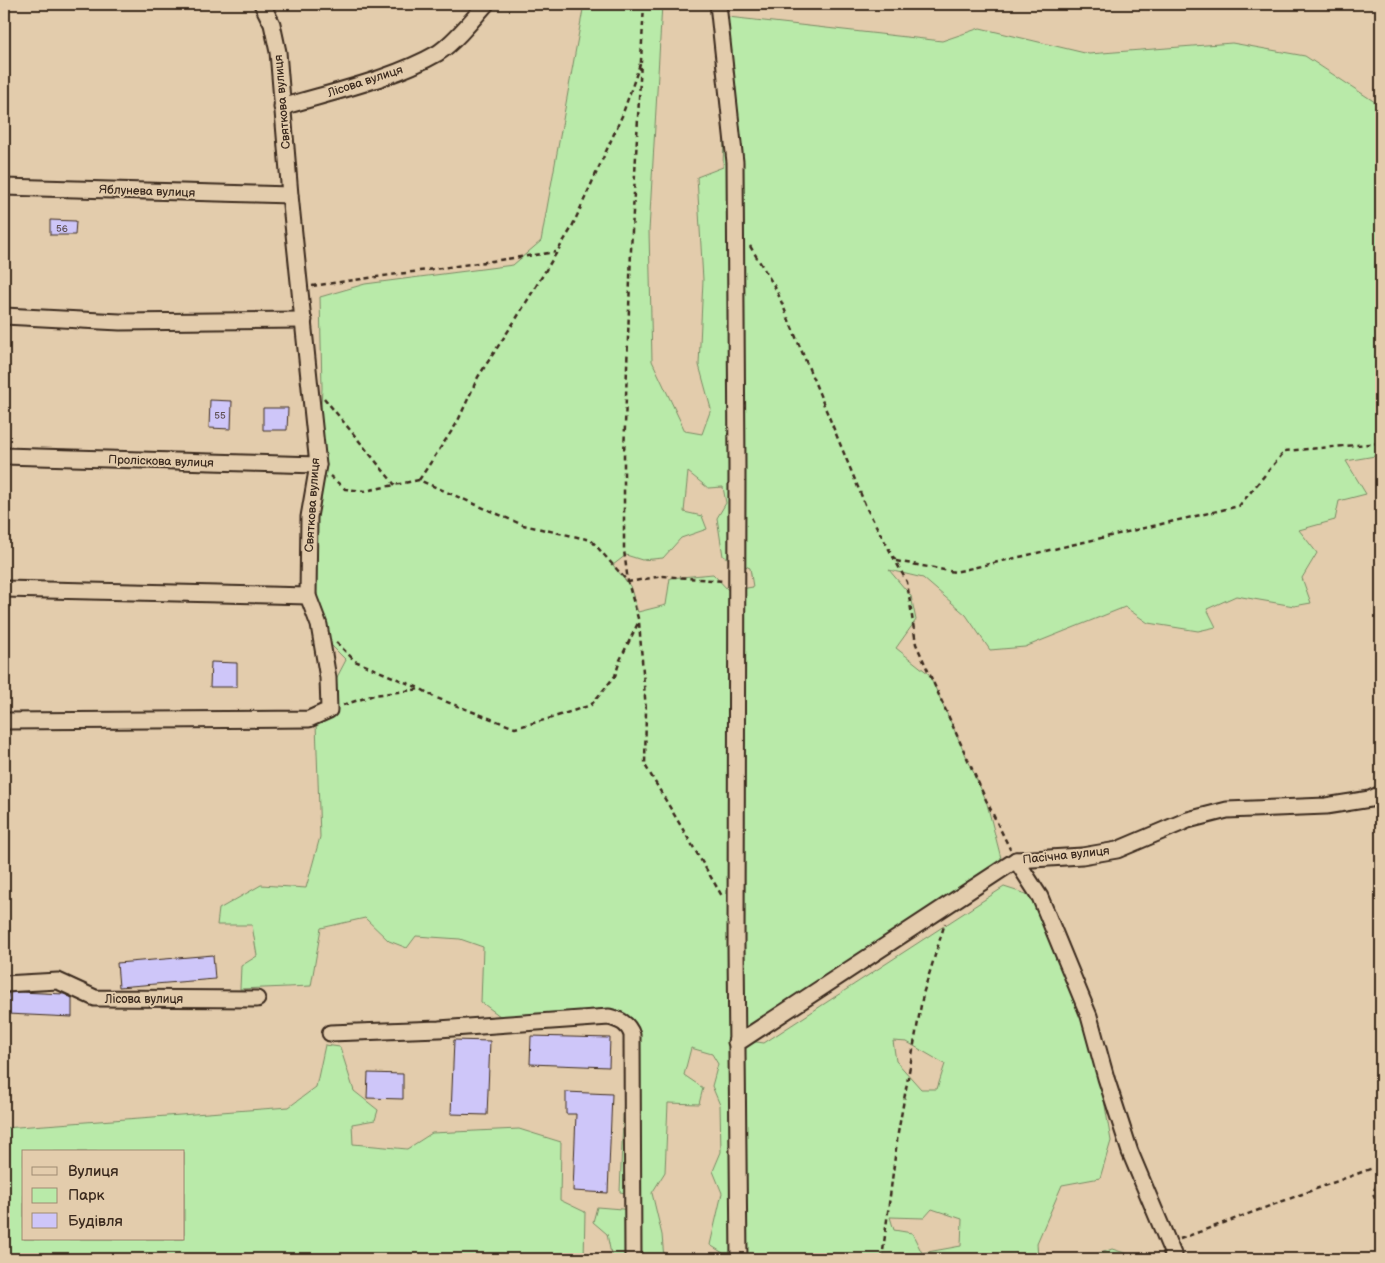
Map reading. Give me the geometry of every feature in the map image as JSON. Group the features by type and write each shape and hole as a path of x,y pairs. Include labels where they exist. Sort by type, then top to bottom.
{"street":[{"name":"Святкова вулиця","path":"262,4 272,24 278,52 290,195 318,465 309,517 308,596 319,625 328,678 329,710"},
{"name":"Лісова вулиця","path":"282,107 390,74 439,52 467,26 486,4"},
{"path":"718,4 735,162 737,582 736,1042 739,1259"},
{"name":"Яблунева вулиця","path":"4,187 290,195"},
{"path":"4,316 120,322 304,320"},
{"name":"Проліскова вулиця","path":"4,456 318,465"},
{"path":"4,589 308,596"},
{"path":"4,721 309,719 329,710"},
{"name":"Пасічна вулиця","path":"736,1042 742,1040 1016,860 1082,856 1117,850 1188,820 1226,810 1326,806 1370,799 1381,794"},
{"path":"1016,860 1040,897 1090,1016 1106,1078 1130,1152 1174,1259"},
{"name":"Лісова вулиця","path":"4,984 58,981 95,998 258,999"},
{"path":"330,1033 439,1029 609,1017 621,1021 630,1029 632,1035 633,1259"}],"path":[{"path":"644,4 631,250 624,455 624,550 628,582 639,622 646,710 645,765 721,894"},
{"path":"419,480 457,423 478,377 571,230 622,116 642,58"},
{"path":"735,221 776,289 868,509 907,582 916,644 986,800 1016,860"},
{"path":"300,288 557,252"},
{"path":"309,379 395,485"},
{"path":"896,561 955,572 1239,506 1285,451 1381,443"},
{"path":"318,465 345,489 365,491 419,480 523,525 591,540 628,582"},
{"path":"628,582 663,576 737,582"},
{"path":"319,625 355,661 421,689 434,697 516,728 591,705 615,676 620,660 639,622"},
{"path":"329,710 374,695 421,689"},
{"path":"882,1259 898,1133 923,994 951,903"},
{"path":"1169,1243 1381,1165"},
{"path":"1381,1178 1373,1192 1381,1223"}],"green space":[{"path":"584,4 662,4 649,231 652,361 685,431 702,434 711,409 699,365 703,280 697,177 723,167 728,17 942,41 980,28 1089,54 1232,43 1305,56 1381,106 1381,225 1377,226 1381,229 1381,455 1346,461 1366,494 1339,501 1335,520 1299,530 1317,553 1302,578 1311,603 1294,606 1236,596 1207,609 1216,627 1198,631 1148,623 1125,607 1025,647 990,650 966,615 923,578 889,570 911,596 916,620 896,648 929,674 986,800 1002,862 975,877 911,925 742,1040 764,1043 1004,887 1032,896 1095,1047 1111,1141 1100,1178 1062,1185 1037,1243 1038,1259 720,1259 723,1253 710,1245 722,1193 713,1171 721,1152 720,1105 712,1086 718,1064 712,1054 691,1048 684,1075 703,1088 699,1104 668,1103 665,1172 652,1193 662,1235 664,1259 612,1259 607,1234 593,1222 597,1207 634,1210 638,1195 620,1192 627,1020 504,1019 481,1002 483,947 460,939 416,936 407,948 389,941 365,918 321,928 311,986 240,989 241,966 257,956 252,925 217,925 219,909 261,885 306,888 320,837 316,723 326,698 346,660 313,627 322,388 320,297 365,284 513,265 541,241","holes":["688,472 708,488 723,487 726,503 717,518 723,556 750,568 753,587 729,591 713,574 670,578 666,605 638,612 630,586 613,565 626,555 642,560 663,558 681,538 707,529 702,516 684,512","893,1041 907,1042 945,1064 937,1089 921,1089 896,1061","932,1209 962,1219 961,1246 922,1253 912,1233 894,1230 890,1217 924,1218"]},
{"path":"325,1045 340,1047 354,1091 378,1110 375,1120 352,1124 353,1144 407,1149 432,1133 519,1129 561,1142 560,1200 585,1212 584,1259 4,1259 4,1128 289,1107 316,1087"},
{"path":"1112,1249 1144,1259 1084,1259"}],"building":[{"path":"50,220 76,221 75,235 50,235"},
{"path":"210,400 232,401 231,429 209,428"},
{"path":"263,408 288,408 287,430 263,430"},
{"path":"211,662 237,663 237,687 210,687"},
{"path":"213,955 215,979 119,987 117,963"},
{"path":"8,993 64,994 72,998 72,1017 7,1014"},
{"path":"531,1036 610,1038 609,1067 530,1064"},
{"path":"454,1040 490,1041 487,1115 451,1114"},
{"path":"368,1073 403,1074 403,1099 367,1098"},
{"path":"566,1092 612,1094 608,1193 573,1191 576,1114 566,1114"}]}
